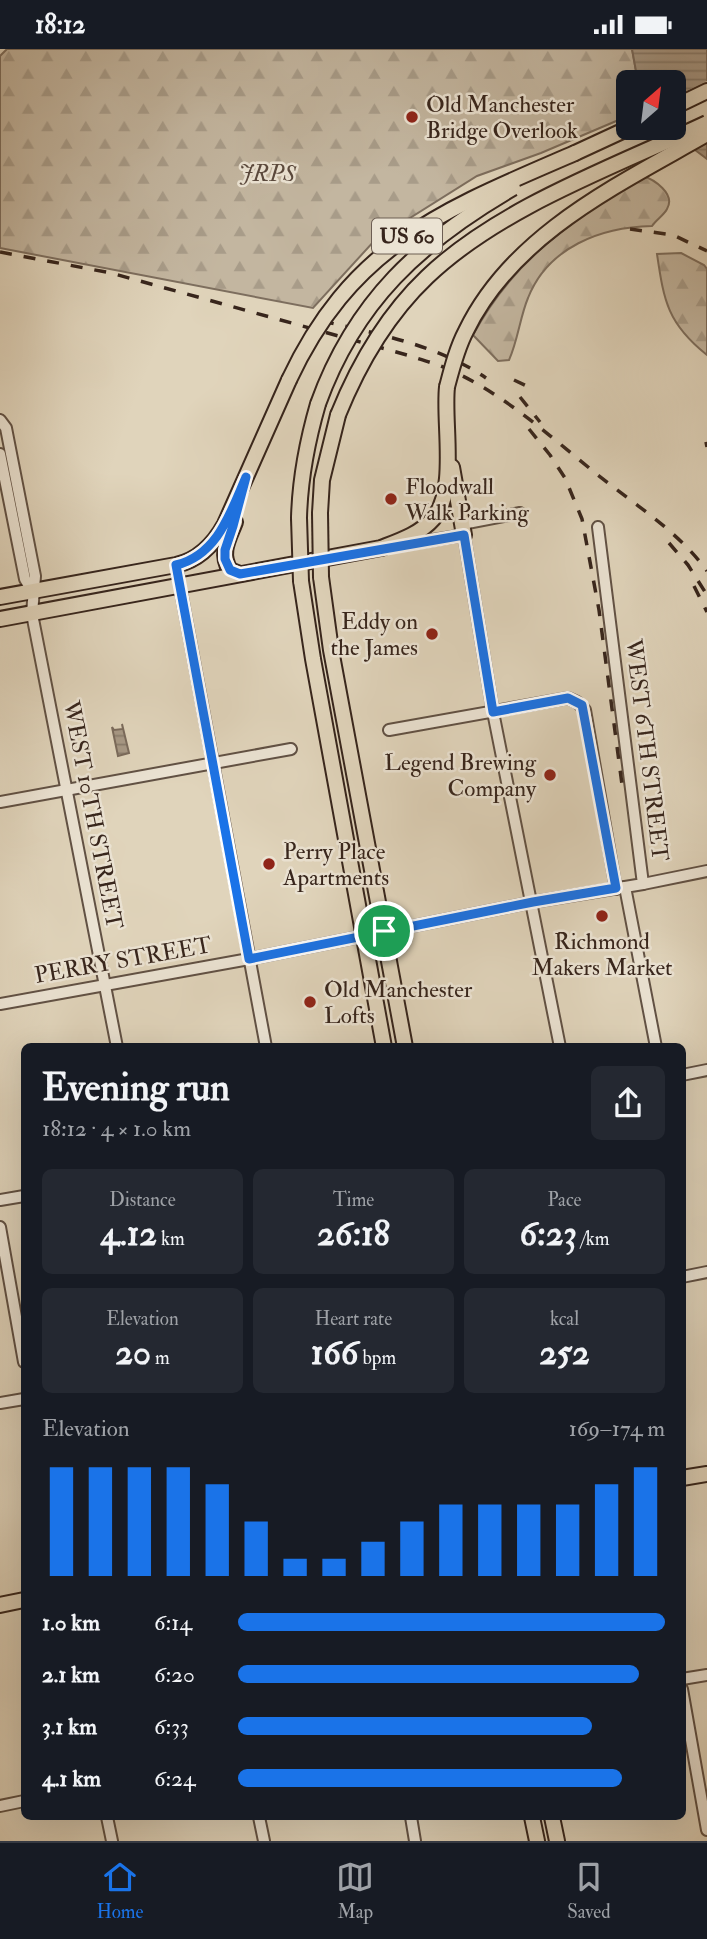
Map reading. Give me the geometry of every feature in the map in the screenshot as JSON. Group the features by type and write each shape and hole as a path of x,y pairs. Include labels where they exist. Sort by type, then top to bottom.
{"main road":[{"path":"686,101 707,91"},
{"path":"404,1043 331,650 321,576 322,480 338,415 362,361 382,329 427,277 452,255 525,209 707,123"},
{"name":"US 60","path":"0,597 176,565 193,559 214,541 225,524 301,353 348,287 382,255 420,226 471,198 616,134"},
{"path":"463,530 445,421 447,387 460,344 471,321 495,285 513,265 561,222 592,200 707,134"},
{"path":"383,1043 308,633 301,581 299,490 305,450 317,404 334,364 360,318 386,286 412,259 466,216 575,153"},
{"path":"0,619 381,548 420,531 438,513 444,492 449,445"},
{"path":"240,574 230,570 225,559 225,550 246,477"},
{"path":"686,1477 707,1474"},
{"path":"0,1605 21,1601"},
{"path":"533,1820 537,1841"},
{"path":"552,1820 556,1841"}],"street":[{"name":"WEST 10TH STREET","path":"0,420 6,428 35,576 32,614 116,1043"},
{"name":"WEST 10TH STREET","path":"0,454 25,579 32,591"},
{"path":"381,548 463,530 520,513"},
{"name":"WEST 6TH STREET","path":"598,527 643,884 621,888 655,1043"},
{"path":"463,530 493,712 560,1043"},
{"path":"176,565 265,1043"},
{"path":"388,730 568,698 582,705 621,888"},
{"path":"0,802 291,749"},
{"path":"643,884 707,871"},
{"name":"PERRY STREET","path":"0,1004 249,959 533,902 621,888"},
{"path":"686,1074 707,1070"},
{"path":"0,1200 21,1196"},
{"path":"0,1227 21,1345"},
{"path":"686,1276 707,1272"},
{"path":"0,1403 21,1400"},
{"path":"686,1678 707,1675"},
{"path":"686,1712 707,1830"},
{"path":"0,1805 21,1802"},
{"path":"108,1820 112,1841"},
{"path":"260,1820 264,1841"},
{"path":"412,1820 415,1841"}],"green space":[{"name":"JRPS","path":"7,49 632,49 636,70 616,70 616,121 541,153 477,176 375,240 313,308 0,248 0,56"},
{"path":"642,176 658,184 666,193 669,203 666,211 652,226 614,231 578,243 549,265 528,298 509,360 498,361 473,335 507,284 526,263 568,226"},
{"path":"681,253 707,269 707,355 676,322 662,286 657,254"}],"shaded area":[{"path":"632,49 707,49 707,159 682,140 686,140 686,70 636,70"},
{"path":"122,724 129,753 118,756 112,727 114,730 123,729"}],"pier":[{"path":"707,81 707,141 690,150 678,140 686,140 686,91"}],"railway":[{"path":"630,229 673,235 707,251"},
{"path":"0,252 111,273 407,355 447,369 494,394 533,422 661,524 707,571"},
{"path":"322,321 428,349 486,378"},
{"path":"514,380 533,389"},
{"path":"520,397 540,422"},
{"path":"529,429 565,478 582,519 599,610 623,792"},
{"path":"706,442 707,447"},
{"path":"669,543 688,565 707,595"},
{"path":"694,586 707,612"}],"place":[{"name":"Old Manchester Bridge Overlook","path":"412,117"},
{"name":"Floodwall Walk Parking","path":"391,499"},
{"name":"Eddy on the James","path":"432,634"},
{"name":"Legend Brewing Company","path":"550,775"},
{"name":"Perry Place Apartments","path":"269,864"},
{"name":"Richmond Makers Market","path":"602,916"},
{"name":"Old Manchester Lofts","path":"310,1002"}],"route":[{"path":"246,477 225,550 226,565 230,570 240,574 464,535 493,712 568,698 582,705 585,710 616,888 384,931 249,959 176,565 193,559 214,541 225,524 246,477"}]}
